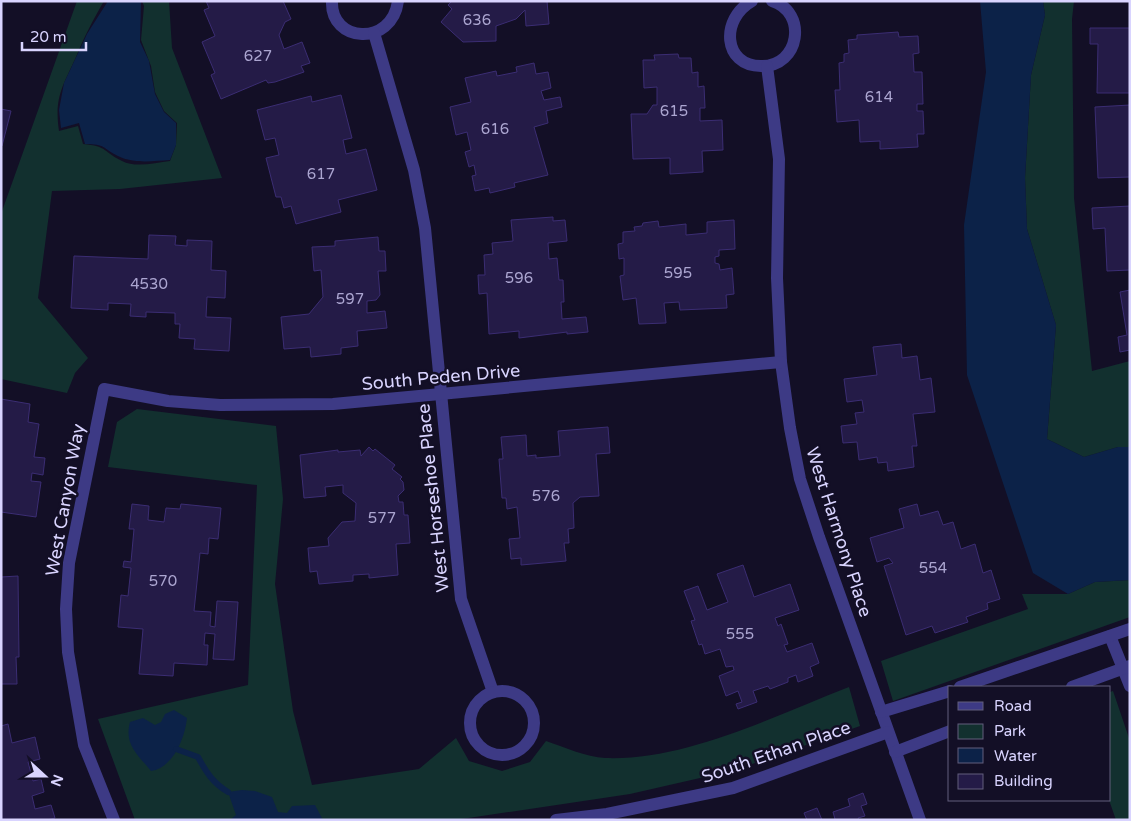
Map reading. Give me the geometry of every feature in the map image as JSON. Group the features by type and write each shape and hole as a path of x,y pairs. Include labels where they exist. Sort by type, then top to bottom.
{"street":[{"path":"332,1 334,16 341,25 351,32 362,35 374,33 392,21 398,1"},
{"path":"752,1 743,6 735,15 730,25 730,37 733,48 740,57 749,64 767,66 782,60 789,53 796,34 790,14 784,7 772,1"},
{"name":"West Horseshoe Place","path":"374,33 414,170 425,228 461,599 493,692"},
{"name":"West Harmony Place","path":"767,66 780,159 778,278 781,362 790,428 800,479 920,820"},
{"name":"South Peden Drive","path":"104,389 168,400 220,405 350,403 781,362"},
{"name":"West Canyon Way","path":"104,389 69,563 66,610 68,652 84,745 114,820"},
{"path":"963,686 1130,629"},
{"path":"1110,636 1127,667 1130,686"},
{"path":"1075,686 1127,667"},
{"path":"493,692 512,693 520,697 532,712 532,731 522,747 505,755 485,750 472,734 470,724 474,709 483,697 493,692"},
{"path":"881,712 948,692"},
{"name":"South Ethan Place","path":"556,820 607,814 733,788 888,732"},
{"path":"895,752 948,732"}],"green space":[{"path":"77,1 104,1 85,36 61,92 58,109 59,131 78,126 83,144 97,146 127,163 145,164 170,161 176,145 177,123 164,111 155,92 151,66 141,40 144,6 142,1 169,1 172,48 222,178 120,189 52,191 38,298 88,358 75,373 67,393 1,379 1,214"},
{"path":"1043,1 1074,1 1072,19 1074,198 1092,371 1130,361 1130,447 1118,447 1084,457 1047,439 1056,325 1027,229 1025,178 1031,75 1045,15"},
{"path":"137,409 276,426 283,499 275,584 293,711 312,785 419,769 456,738 469,761 502,771 530,762 546,741 583,754 605,758 635,757 666,752 698,744 760,723 849,687 860,726 735,770 630,794 455,820 135,820 98,719 248,685 257,485 108,467 117,422"},
{"path":"1130,580 1130,617 893,701 881,661 1028,609 1022,594 1068,594 1095,582"},
{"path":"1113,691 1130,741 1130,820 1116,820 1109,801 1111,801 1111,692"}],"water":[{"path":"108,1 141,1 140,42 149,61 155,94 164,112 176,123 176,145 170,160 144,161 124,159 100,146 85,144 79,123 61,128 59,110 64,83 87,34"},
{"path":"980,1 1043,1 1045,15 1031,75 1025,178 1027,229 1056,325 1047,439 1084,457 1118,447 1130,447 1130,580 1095,582 1068,594 1033,573 967,375 964,225 986,72"},
{"path":"174,710 187,718 181,743 166,764 159,769 151,771 130,743 130,722 143,718 155,725 161,722 165,714"},
{"path":"255,791 272,797 278,812 287,813 292,806 315,805 323,820 230,820 236,815 228,792"}],"building":[{"path":"206,1 283,1 291,19 285,22 279,35 284,49 302,42 310,63 301,66 304,72 275,82 268,83 266,80 221,99 211,75 215,73 202,42 215,36 204,10 209,8"},
{"path":"452,1 547,1 549,24 526,26 525,10 516,19 496,26 496,41 463,42 441,22 452,9 448,5"},
{"path":"1090,28 1130,28 1130,93 1097,93 1098,44 1090,44"},
{"path":"898,32 899,37 918,36 919,53 913,54 914,72 922,72 923,104 917,104 917,111 923,111 924,134 917,134 918,147 880,149 880,141 860,142 859,120 837,122 835,90 840,90 839,63 844,62 844,54 849,53 848,40 857,39 857,35"},
{"path":"678,54 679,58 691,58 692,73 698,72 698,87 704,86 705,108 700,108 700,121 722,120 723,150 702,151 703,172 670,174 670,158 633,159 631,114 647,114 653,105 657,105 657,87 644,88 643,60 655,60 654,55"},
{"path":"534,63 536,74 548,72 551,88 541,91 544,100 560,97 562,107 546,111 548,123 534,127 548,175 514,183 515,187 490,193 489,188 475,191 472,176 476,175 474,165 469,167 465,152 471,150 467,132 456,135 450,107 471,102 465,78 496,71 497,76 517,72 516,67"},
{"path":"341,95 352,138 343,140 346,154 366,149 377,190 338,200 341,212 296,224 291,206 284,208 281,197 276,197 266,158 279,155 275,138 265,140 257,110 311,96 312,102"},
{"path":"1130,105 1130,177 1098,178 1095,107"},
{"path":"1,109 11,111 2,146 1,145"},
{"path":"1130,206 1130,270 1107,271 1105,228 1093,229 1092,208"},
{"path":"553,217 553,221 565,220 567,241 548,243 549,259 557,258 559,280 563,280 564,302 561,302 562,319 586,317 588,332 567,334 567,332 519,338 519,331 489,334 487,293 479,294 478,275 485,275 484,255 493,254 492,243 513,241 511,220"},
{"path":"734,220 735,249 719,250 719,256 715,257 715,263 719,264 720,270 732,268 734,294 726,295 727,308 680,310 679,302 664,303 666,323 639,324 636,298 623,300 620,276 624,275 624,258 619,259 618,244 623,243 623,232 635,231 634,227 642,226 643,223 658,221 659,227 686,224 686,235 707,233 707,222"},
{"path":"149,235 176,236 175,245 187,246 187,240 212,241 211,270 226,271 225,298 207,297 206,317 231,318 229,351 194,349 195,339 179,338 180,324 175,324 175,313 146,312 146,317 130,316 131,304 108,303 108,310 71,308 74,256 148,259"},
{"path":"378,237 379,251 385,251 386,271 378,271 380,295 376,300 367,301 367,313 385,311 387,328 357,331 358,346 341,348 341,354 311,357 310,347 284,349 281,317 309,314 323,297 321,270 314,271 312,247 335,246 335,241"},
{"path":"1130,290 1130,350 1120,352 1118,337 1127,335 1120,292"},
{"path":"901,344 902,358 917,356 920,380 931,378 935,412 913,414 917,446 912,446 914,467 888,471 887,462 878,463 877,457 859,460 857,442 843,443 841,426 857,424 855,413 864,412 862,400 847,402 844,379 877,375 873,347"},
{"path":"1,399 30,404 28,422 39,424 34,457 45,458 43,475 32,473 31,481 41,482 36,517 1,512"},
{"path":"608,427 610,453 596,454 599,496 580,497 573,503 574,528 568,529 569,543 564,543 566,561 521,565 521,558 511,559 509,539 520,538 517,507 507,509 506,498 502,498 499,459 503,459 501,437 526,435 527,456 536,455 536,458 560,456 558,431"},
{"path":"369,447 373,451 375,449 395,465 392,469 402,477 400,479 403,482 404,490 398,496 399,502 403,502 404,515 408,515 410,543 396,544 398,575 369,578 369,574 353,575 353,581 319,584 317,571 310,572 308,548 329,546 328,538 342,522 355,521 356,503 343,493 343,485 325,487 326,496 304,498 300,455 338,450 338,452 360,450 361,456"},
{"path":"132,504 149,506 148,520 164,522 166,508 180,509 181,504 221,508 218,539 209,538 208,554 200,553 194,611 211,612 210,626 215,627 217,601 238,602 234,660 213,659 215,634 205,633 204,645 208,645 207,665 174,663 173,676 139,674 143,629 118,627 121,595 128,596 131,568 123,567 124,561 131,562 134,529 129,529"},
{"path":"917,504 920,516 938,511 943,525 953,522 961,549 975,544 983,573 991,570 1000,599 987,603 988,609 966,617 968,622 935,633 932,626 906,635 884,566 893,563 889,558 877,562 870,538 904,528 899,509"},
{"path":"743,565 754,597 790,584 799,610 775,618 778,626 781,624 788,644 784,645 787,652 812,643 819,663 810,667 813,676 798,682 796,675 788,678 788,682 770,689 768,686 753,691 757,702 738,709 736,704 742,702 738,691 726,696 719,676 734,670 733,666 726,667 720,649 705,654 702,644 699,645 691,621 695,620 684,591 698,586 707,610 728,602 717,574"},
{"path":"18,576 19,657 16,657 17,684 1,684 1,577"},
{"path":"8,724 12,743 35,737 40,759 28,762 33,781 41,779 44,792 32,796 35,809 51,805 55,818 47,820 1,820 1,726"},
{"path":"863,793 867,804 861,806 865,816 858,818 859,820 833,820 835,819 833,812 850,806 848,799"},
{"path":"817,808 822,820 807,820 804,813"}],"waterway":[{"path":"176,749 198,757 210,777 228,792"}]}
